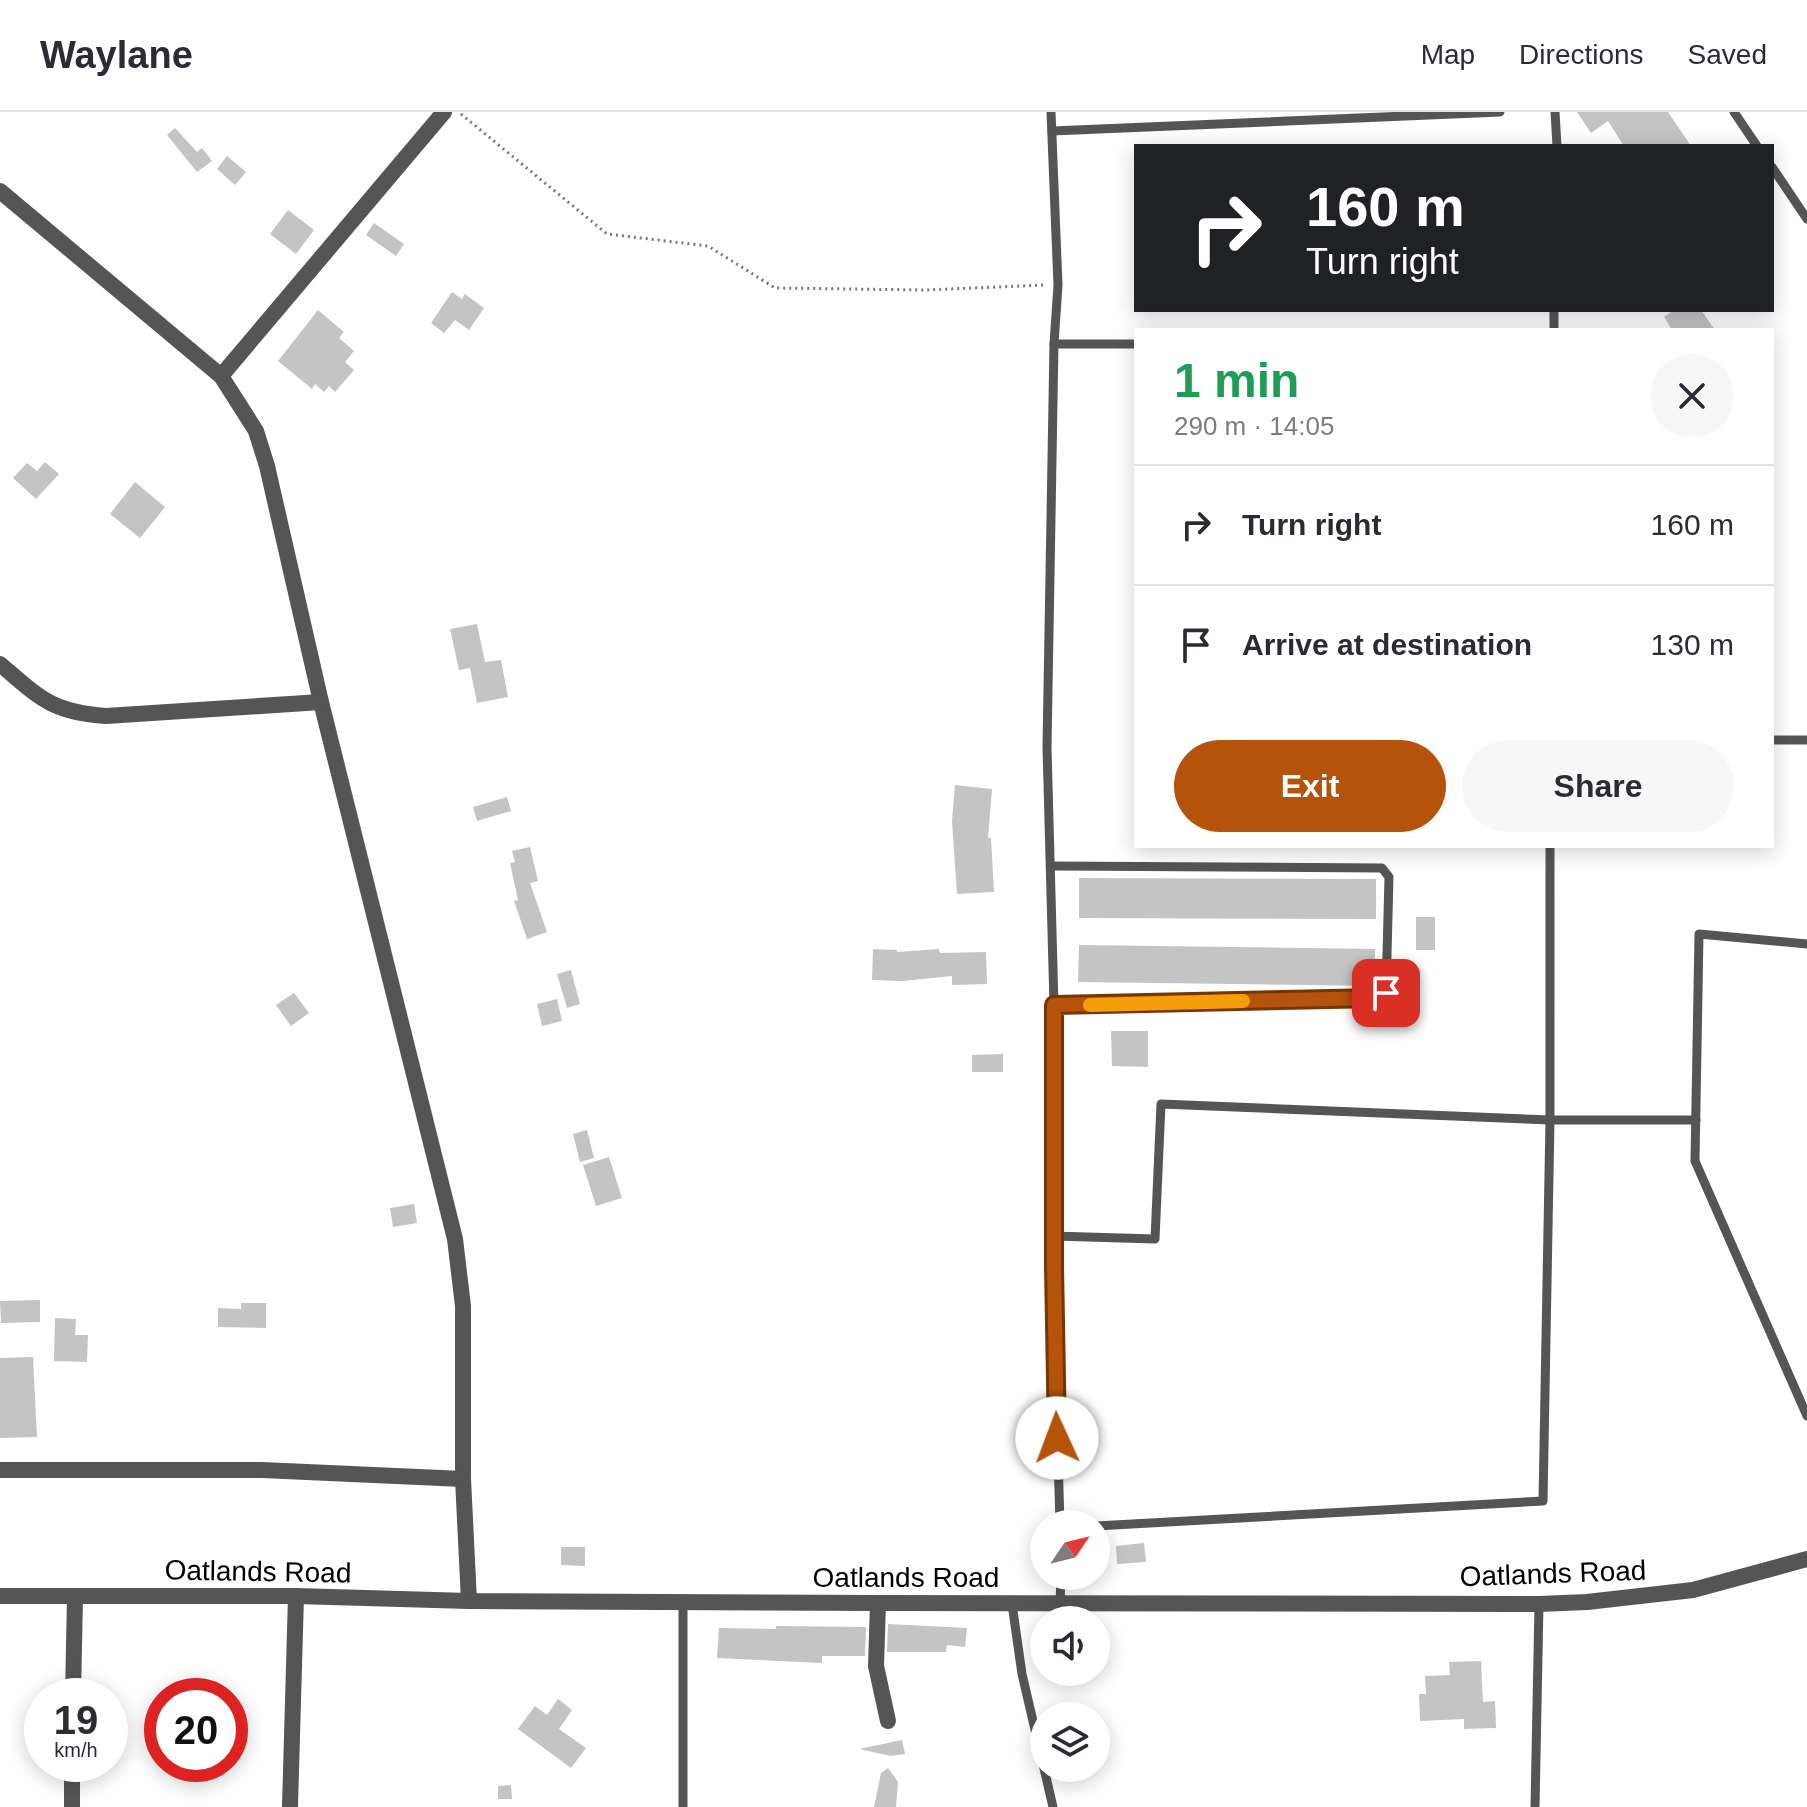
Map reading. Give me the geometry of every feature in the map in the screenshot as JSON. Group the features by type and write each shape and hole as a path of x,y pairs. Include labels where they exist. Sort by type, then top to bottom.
{"street":[{"path":"221,376 444,112"},
{"path":"0,191 221,376 256,431 455,1239 463,1306 463,1479 469,1601"},
{"path":"0,664 42,700 75,714 106,716 321,702"},
{"path":"0,1470 262,1470 463,1479"},
{"name":"Oatlands Road","path":"0,1596 1012,1604 1539,1604 1693,1590 1807,1559"},
{"path":"73,1678 75,1596"},
{"path":"290,1806 296,1596"},
{"path":"878,1603 876,1666 888,1721"},
{"path":"72,1782 72,1807"}],"lane":[{"path":"1051,112 1058,285 1054,344 1047,747 1054,1005 1053,1236 1060,1510"},
{"path":"1052,131 1500,112"},
{"path":"1555,112 1557,144"},
{"path":"1734,112 1756,144"},
{"path":"1774,170 1807,219"},
{"path":"1054,344 1134,344"},
{"path":"1774,740 1807,740"},
{"path":"1110,1525 1543,1501 1550,1120 1550,848"},
{"path":"1051,866 1382,868 1389,877 1386,993 1379,998 1054,1005"},
{"path":"1807,944 1699,934 1695,1161 1807,1416"},
{"path":"1053,1236 1155,1239 1161,1104 1550,1120 1696,1120"},
{"path":"1060,1590 1060,1604"},
{"path":"683,1601 683,1807"},
{"path":"1012,1604 1022,1674 1053,1807"},
{"path":"1535,1807 1539,1604"}],"path":[{"path":"459,112 607,234 708,246 775,288 926,290 1058,285"}],"building":[{"path":"1577,112 1668,112 1690,144 1623,144 1608,121 1591,133"},
{"path":"175,128 197,152 202,148 212,161 197,172 167,135"},
{"path":"227,156 246,172 235,185 217,169"},
{"path":"288,210 314,230 296,254 270,234"},
{"path":"374,223 404,244 396,256 366,235"},
{"path":"452,292 462,299 465,294 484,308 469,330 455,320 444,333 431,323"},
{"path":"318,310 344,332 339,338 354,351 345,362 354,370 335,392 329,386 324,392 315,384 312,389 278,361"},
{"path":"1671,312 1702,312 1714,328 1671,328 1664,317"},
{"path":"45,462 59,474 36,499 13,478 27,463 37,471"},
{"path":"135,482 165,507 140,538 110,514"},
{"path":"477,624 485,662 501,660 508,697 477,703 470,668 459,670 450,629"},
{"path":"955,785 992,789 988,838 991,838 994,892 957,894 952,821"},
{"path":"507,797 511,811 477,821 473,807"},
{"path":"530,847 538,881 530,883 547,932 527,939 514,901 518,900 510,863 515,862 512,851"},
{"path":"1079,878 1376,879 1376,919 1079,918"},
{"path":"1416,917 1435,917 1435,950 1416,950"},
{"path":"1079,945 1375,949 1375,986 1078,982"},
{"path":"873,949 986,952 987,984 952,985 952,976 903,981 872,980"},
{"path":"571,970 580,1004 567,1008 557,974"},
{"path":"294,993 309,1013 291,1026 276,1005"},
{"path":"557,999 562,1021 542,1026 537,1004"},
{"path":"1111,1031 1148,1031 1148,1067 1112,1066"},
{"path":"1003,1054 1003,1072 972,1072 972,1055"},
{"path":"587,1130 594,1158 580,1162 573,1134"},
{"path":"609,1157 622,1198 596,1206 583,1165"},
{"path":"414,1204 417,1223 393,1227 390,1208"},
{"path":"40,1300 40,1322 1,1323 0,1301"},
{"path":"241,1303 266,1303 266,1328 218,1327 218,1308 241,1309"},
{"path":"55,1318 76,1319 75,1335 88,1335 87,1362 54,1361"},
{"path":"33,1357 37,1437 0,1438 0,1358"},
{"path":"1144,1543 1146,1562 1117,1564 1116,1546"},
{"path":"561,1547 585,1547 585,1566 561,1565"},
{"path":"888,1624 967,1628 965,1647 947,1645 946,1652 887,1652"},
{"path":"776,1626 866,1627 865,1656 822,1656 822,1663 717,1658 719,1628 776,1629"},
{"path":"1481,1661 1483,1702 1495,1701 1496,1728 1464,1729 1464,1719 1420,1721 1419,1694 1426,1694 1425,1676 1450,1675 1449,1662"},
{"path":"558,1699 572,1710 559,1729 586,1748 571,1768 518,1729 535,1706 547,1715"},
{"path":"902,1740 905,1754 891,1756 859,1749"},
{"path":"888,1768 898,1782 896,1807 874,1807 881,1773"},
{"path":"511,1785 512,1799 498,1799 498,1786"}],"slow traffic":[{"path":"1090,1005 1243,1001"}],"route":[{"path":"1057,1438 1054,1005 1379,998 1386,993"}]}
